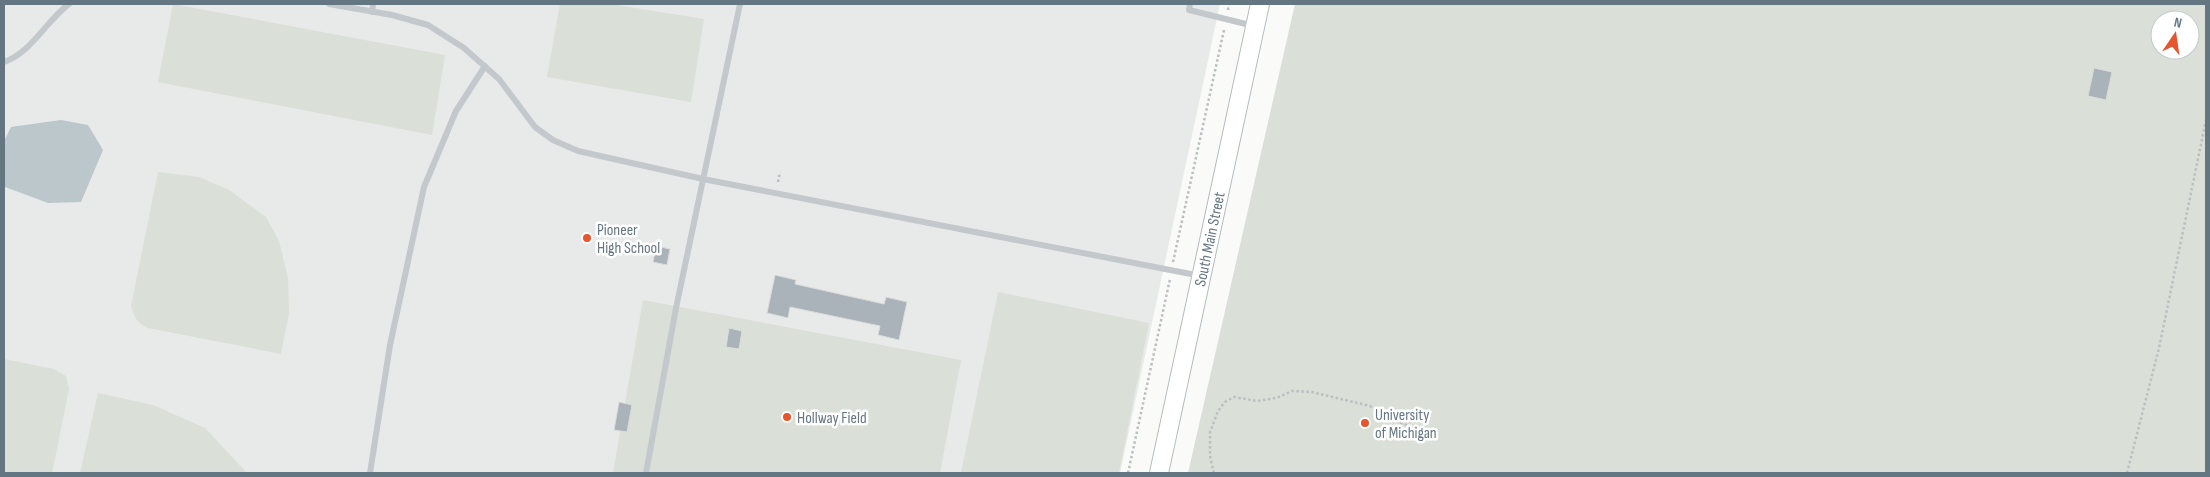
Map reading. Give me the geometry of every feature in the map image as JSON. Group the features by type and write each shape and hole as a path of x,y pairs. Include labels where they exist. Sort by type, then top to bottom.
{"main road":[{"name":"South Main Street","path":"1159,473 1260,4"}],"lane":[{"path":"4,62 28,48 57,13 69,4"},
{"path":"329,4 428,25 464,48 499,79 535,127 553,140 578,152 703,179 1202,276"},
{"path":"372,12 373,4"},
{"path":"646,473 676,308 740,4"},
{"path":"1190,7 1255,26"},
{"path":"370,473 390,345 424,187 456,111 484,66"}],"path":[{"path":"1174,257 1229,4"},
{"path":"2127,473 2159,348 2206,120"},
{"path":"778,184 780,172"},
{"path":"1128,473 1168,288"},
{"path":"1214,473 1210,456 1210,432 1218,411 1225,402 1234,397 1257,401 1276,398 1292,391 1312,392 1370,406 1387,418 1412,427 1436,429"}],"shaded area":[{"name":"Pioneer High School","path":"4,4 1220,4 1120,473 4,473"},
{"path":"173,4 445,55 432,135 158,82"},
{"path":"560,4 610,4 704,19 691,102 547,77"},
{"path":"1295,4 2206,4 2206,473 1188,473"},
{"path":"61,120 88,125 103,150 81,202 48,203 5,187 4,141 11,127"},
{"path":"158,172 199,177 229,190 266,217 279,241 288,278 289,313 281,354 148,328 136,319 131,306"},
{"path":"998,292 1149,323 1119,473 961,473"},
{"name":"Hollway Field","path":"643,300 961,360 940,473 613,473"},
{"path":"4,359 54,369 66,376 69,389 52,473 4,473"},
{"path":"98,393 153,405 205,428 247,473 80,473"}],"building":[{"path":"2094,68 2112,72 2106,100 2088,96"},
{"path":"656,246 670,249 667,265 653,262"},
{"path":"775,275 796,280 795,284 884,304 886,297 907,302 899,340 878,335 880,326 790,307 788,318 767,313"},
{"path":"729,328 742,331 739,349 726,347"},
{"path":"619,402 632,405 627,432 614,430"}],"place":[{"name":"Pioneer High School","path":"587,238"},
{"name":"Hollway Field","path":"787,417"},
{"name":"University of Michigan","path":"1365,423"}]}
